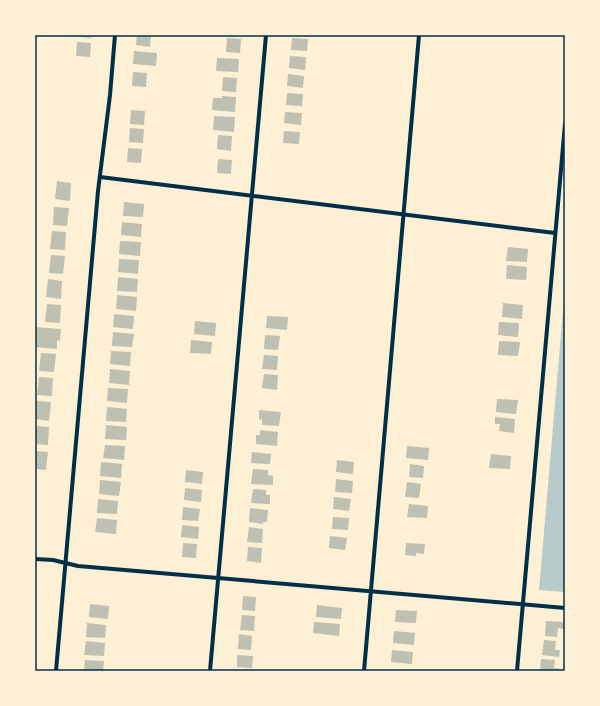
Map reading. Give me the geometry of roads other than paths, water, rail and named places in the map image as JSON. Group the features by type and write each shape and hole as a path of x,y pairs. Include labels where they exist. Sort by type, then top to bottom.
{"street":[{"path":"56,671 100,177 115,35"},
{"path":"210,671 266,35"},
{"path":"364,671 420,35"},
{"path":"517,671 565,124"},
{"path":"100,177 252,197 555,233"},
{"path":"35,559 78,566 565,608"}]}
